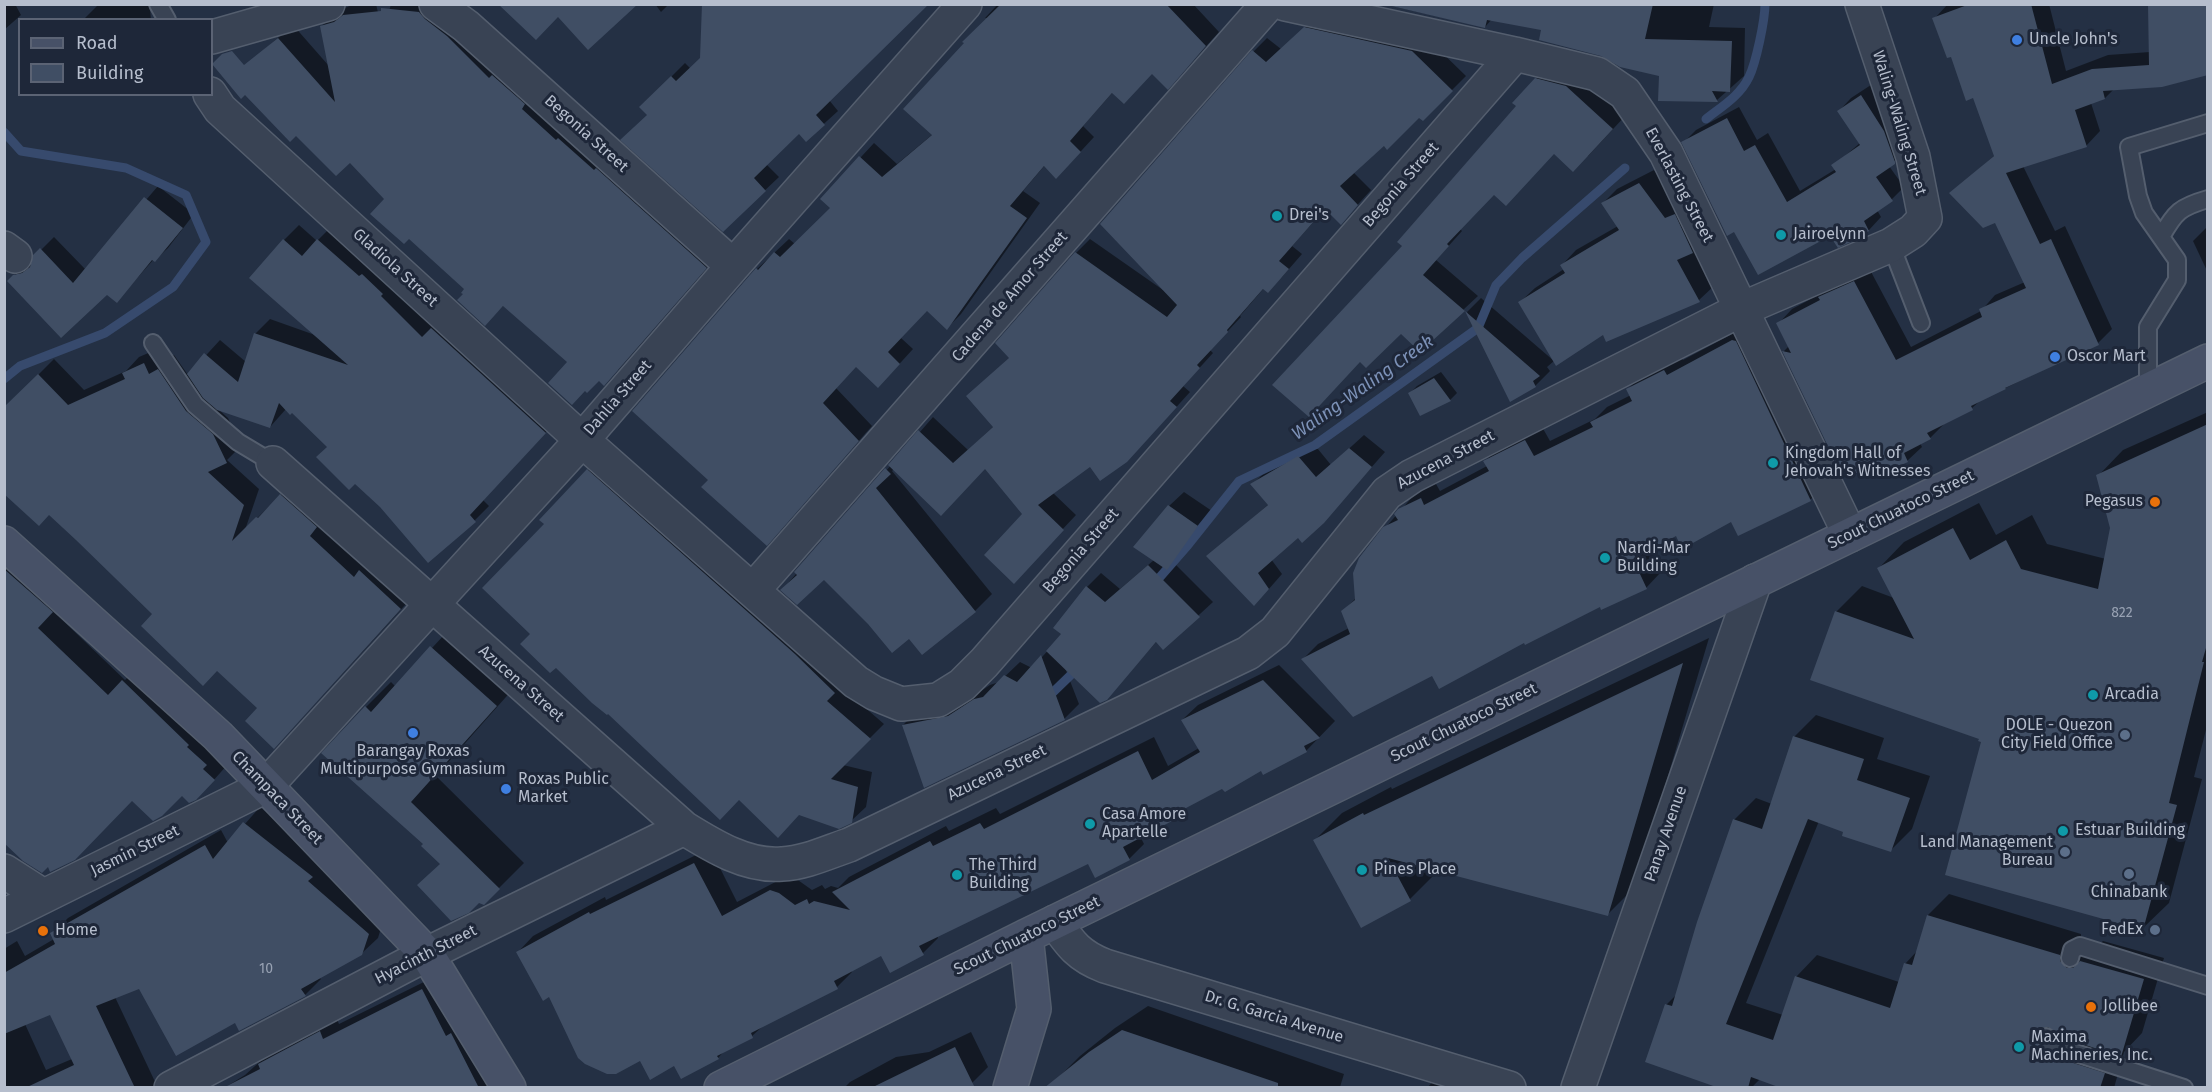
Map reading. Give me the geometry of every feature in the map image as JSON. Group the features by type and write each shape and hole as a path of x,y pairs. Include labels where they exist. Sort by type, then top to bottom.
{"main road":[{"name":"Scout Chuatoco Street","path":"721,1088 1026,936 2208,361"},
{"name":"Champaca Street","path":"4,543 218,736 427,954 509,1088"},
{"path":"1010,1088 1034,1009 1026,936"}],"street":[{"path":"213,37 328,4"},
{"name":"Begonia Street","path":"436,4 466,26 733,266"},
{"name":"Dahlia Street","path":"266,786 582,440 965,4"},
{"name":"Cadena de Amor Street","path":"753,590 1268,4"},
{"name":"Everlasting Street","path":"1285,4 1597,74 1625,93 1666,153 1850,535"},
{"name":"Waling-Waling Street","path":"1742,309 1891,245 1913,231 1925,218 1913,157 1862,4"},
{"name":"Begonia Street","path":"582,440 856,681 874,693 901,704 938,700 962,685 984,663 1515,54"},
{"name":"Gladiola Street","path":"211,96 220,109 582,440"},
{"name":"Azucena Street","path":"273,463 684,828 714,848 755,862 782,864 818,856 849,845 1248,652 1275,632 1387,493 1412,476 1742,309"},
{"name":"Panay Avenue","path":"1578,1088 1755,581"},
{"name":"Jasmin Street","path":"4,916 266,786"},
{"name":"Hyacinth Street","path":"171,1088 427,954 684,828"},
{"path":"4,871 43,896"},
{"name":"Dr. G. Garcia Avenue","path":"1055,922 1074,949 1089,960 1105,966 1509,1088"}],"lane":[{"path":"158,4 166,18"},
{"path":"2148,390 2148,327 2177,280 2177,260 2144,213 2138,196 2129,147 2208,123"},
{"path":"2162,237 2172,216 2186,205 2208,199"},
{"path":"1891,245 1921,323"},
{"path":"153,343 195,405 238,442 273,463"},
{"path":"2070,958 2072,950 2080,946 2208,986"},
{"path":"2046,1037 2048,1042 2054,1046 2184,1088"}],"building":[{"path":"498,4 638,4 588,50 558,17 536,40"},
{"path":"702,4 929,4 816,115 825,125 806,142 799,134 754,178 766,191 723,232 620,140 647,115 639,107 671,76 676,81 700,58"},
{"path":"1001,4 1166,4 1206,46 1168,90 1152,74 1124,104 1112,93 1070,141 1081,152 1056,179 1044,166 1010,206 1027,218 947,330 927,311 888,352 900,364 878,388 856,367 823,403 859,441 767,546 701,487 708,480 632,411 756,268 758,270 774,252 780,257 830,208 820,199 859,156 882,177 932,135 903,109 964,43 962,42"},
{"path":"1383,4 1653,4 1645,39 1732,41 1730,92 1712,91 1718,102 1658,101 1659,76 1620,67 1601,56 1539,40 1541,30 1487,20 1485,28"},
{"path":"1970,4 2031,4 2052,84 2092,69 2149,65 2148,4 2208,4 2208,75 2162,87 2103,91 2105,99 2075,110 2087,147 2006,173 2040,244 2051,239 2099,345 1971,406 1973,410 1927,433 1931,439 1904,453 1908,462 1874,477 1839,469 1782,351 1791,353 1776,323 1820,300 1818,297 1854,281 1896,360 1982,317 1979,309 2026,288 1995,223 1983,228 1949,193 1994,156 1973,98 1966,101 1951,57 1947,58 1932,18"},
{"path":"381,8 419,12 489,78 492,75 525,104 522,109 556,140 558,138 594,170 596,168 707,268 604,386 599,381 587,393 585,391 572,405 548,383 567,362 503,306 485,326 457,300 463,294 461,293 464,289 409,239 404,244 370,214 384,199 350,163 336,176 296,136 290,142 245,95 241,99 213,65 222,54 232,51 244,65 278,38 335,102 320,26 334,22 343,15 381,11"},
{"path":"1304,27 1412,51 1453,91 1423,121 1419,118 1387,150 1384,146 1340,186 1358,205 1341,225 1326,210 1316,219 1279,261 1289,269 1268,293 1263,289 1197,365 1200,368 1170,401 1177,407 1127,462 1100,481 1090,467 1038,505 1064,530 1014,584 984,555 1022,514 985,469 941,516 888,465 918,430 953,463 993,427 966,396 1009,358 995,343 1075,252 1167,317 1177,305 1100,224 1252,50 1266,62"},
{"path":"1535,78 1566,86 1613,129 1573,172 1554,154 1506,206 1494,195 1447,244 1449,246 1423,275 1465,311 1420,352 1401,334 1366,368 1360,362 1309,417 1272,385 1402,246 1397,242 1516,106 1512,103"},
{"path":"1861,95 1884,131 1895,162 1876,177 1893,201 1864,221 1869,231 1853,241 1838,248 1830,236 1758,275 1734,232 1727,236 1681,142 1727,118 1744,151 1755,145 1787,202 1836,172 1831,165 1860,145 1837,111"},
{"path":"1639,183 1665,218 1675,214 1693,253 1677,260 1700,302 1606,342 1603,335 1556,366 1518,302 1565,273 1560,265 1619,230 1601,203"},
{"path":"144,197 183,228 155,262 152,260 117,303 107,295 61,338 7,281 13,275 22,273 30,267 33,255 40,248 73,283"},
{"path":"283,239 302,256 317,239 359,276 362,274 422,337 431,328 546,433 470,515 476,522 428,563 380,507 355,484 349,490 316,457 327,447 292,413 290,415 279,403 270,428 217,410 203,398 187,374 204,353 238,382 254,333 348,365 249,278"},
{"path":"1465,311 1540,376 1533,381 1536,387 1510,402"},
{"path":"1732,340 1736,341 1811,501 1738,536 1731,522 1682,549 1676,536 1633,559 1647,589 1601,610 1600,607 1525,645 1524,643 1439,689 1432,676 1353,717 1301,659 1350,634 1341,611 1355,600 1353,573 1359,558 1383,527 1398,520 1394,514 1398,509 1421,498 1424,505 1489,471 1483,461 1525,440 1534,456 1593,427 1590,422 1632,401 1626,389 1664,370 1667,375"},
{"path":"144,363 149,374 158,369 186,411 213,434 227,463 208,472 244,505 232,541 280,494 317,527 310,536 354,577 359,570 401,609 274,749 245,721 257,708 217,671 203,686 141,626 152,614 76,540 49,515 39,526 4,494 4,407 38,374 68,405 125,379 122,373"},
{"path":"1434,378 1451,401 1420,416 1408,393"},
{"path":"2208,424 2208,641 2169,803 2177,805 2143,930 1945,875 1981,742 1978,741 1979,739 1810,680 1835,611 1914,639 1877,568 1953,528 1970,560 2006,540 2021,569 2098,589 2110,528 2096,475"},
{"path":"1349,448 1372,467 1324,523 1302,543 1298,538 1258,573 1269,589 1254,606 1206,556 1268,505 1250,484 1298,456 1316,477"},
{"path":"885,468 891,474 876,488 976,612 922,655 909,639 892,653 868,624 824,580 797,605 780,590 797,575 794,572"},
{"path":"587,469 795,654 835,693 827,701 871,739 831,779 858,787 852,823 839,829 799,815 778,838 739,800 720,820 556,668 550,673 520,644 530,634 482,588 544,524 539,520"},
{"path":"1168,505 1198,526 1167,570 1133,547"},
{"path":"1148,565 1200,617 1163,650 1156,642 1107,700 1100,703 1046,651 1061,634 1053,628 1086,586 1105,602"},
{"path":"4,569 53,612 38,628 108,695 122,680 189,745 187,747 207,765 203,769 215,780 196,800 189,803 182,796 162,816 153,821 132,801 75,860 50,872 48,867 42,873 23,861 4,843"},
{"name":"Barangay Roxas Multipurpose Gymnasium","path":"430,646 497,706 411,802 500,889 484,905 479,903 469,913 451,921 417,885 440,864 421,846 423,844 321,753 365,706 371,712"},
{"path":"1041,655 1065,720 924,788 902,725 948,716 974,699 983,697 1004,675 1017,682"},
{"path":"1683,663 1608,916 1388,858 1411,901 1361,928 1313,840 1363,813 1364,815"},
{"path":"1263,680 1320,738 1304,746 1307,752 1263,775 1261,771 1225,792 1222,789 1169,817 1172,821 1123,847 1130,860 1095,878 1088,864 919,946 924,955 890,973 881,956 834,981 838,989 751,1033 753,1038 717,1056 719,1059 681,1079 674,1066 650,1080 640,1061 616,1074 607,1074 585,1064 578,1058 549,997 543,1001 516,952 589,912 590,914 694,863 722,916 770,890 779,893 795,905 807,899 809,904 814,901 850,910 832,892 930,841 933,846 980,823 984,829 1138,751 1152,780 1200,752 1181,720"},
{"path":"1793,736 1864,759 1857,780 1910,798 1891,852 1842,836 1843,832 1808,819 1726,1024 1773,1040 1795,976 1890,1008 1904,963 1912,965 1927,915 2060,955 2060,961 2067,968 2073,968 2080,961 2144,979 2121,1057 2059,1036 2048,1027 2042,1028 2036,1035 2039,1046 2048,1055 2105,1073 2100,1088 1781,1088 1751,1077 1748,1088 1719,1088 1645,1062 1665,1004 1672,1006 1697,922 1733,819 1762,829"},
{"path":"243,822 313,877 308,881 369,934 362,955 301,989 306,996 239,1031 235,1023 176,1056 139,989 96,1006 135,1088 25,1088 74,1065 50,1015 4,1034 4,973 55,944 50,933 205,845 213,859"},
{"path":"422,989 446,1036 451,1033 479,1088 223,1088 260,1069 258,1064 320,1031 323,1039"},
{"path":"1122,1030 1278,1083 1278,1088 1044,1088 1089,1052"},
{"path":"955,1047 975,1088 871,1088"}],"waterway":[{"name":"Waling-Waling Creek","path":"1706,119 1735,95 1749,77 1760,41 1765,4"},
{"path":"4,132 21,151 126,168 186,195 206,242 173,287 105,333 20,366 4,379"},
{"name":"Waling-Waling Creek","path":"1153,585 1239,481 1315,445 1478,328 1496,285 1522,258 1625,168"},
{"name":"Waling-Waling Creek","path":"1046,699 1079,667"}],"place":[{"name":"Uncle John's","path":"2017,40"},
{"name":"Drei's","path":"1277,216"},
{"name":"Jairoelynn","path":"1781,235"},
{"name":"Oscor Mart","path":"2055,357"},
{"name":"Kingdom Hall of Jehovah's Witnesses","path":"1773,463"},
{"name":"Pegasus","path":"2155,502"},
{"name":"Nardi-Mar Building","path":"1605,558"},
{"name":"Arcadia","path":"2093,695"},
{"name":"Barangay Roxas Multipurpose Gymnasium","path":"413,733"},
{"name":"DOLE - Quezon City Field Office","path":"2125,735"},
{"name":"Roxas Public Market","path":"506,789"},
{"name":"Casa Amore Apartelle","path":"1090,824"},
{"name":"Estuar Building","path":"2063,831"},
{"name":"Land Management Bureau","path":"2065,852"},
{"name":"Pines Place","path":"1362,870"},
{"name":"Chinabank","path":"2129,874"},
{"name":"The Third Building","path":"957,875"},
{"name":"FedEx","path":"2155,930"},
{"name":"Home","path":"43,931"},
{"name":"Jollibee","path":"2091,1007"},
{"name":"Maxima Machineries, Inc.","path":"2019,1047"}]}
